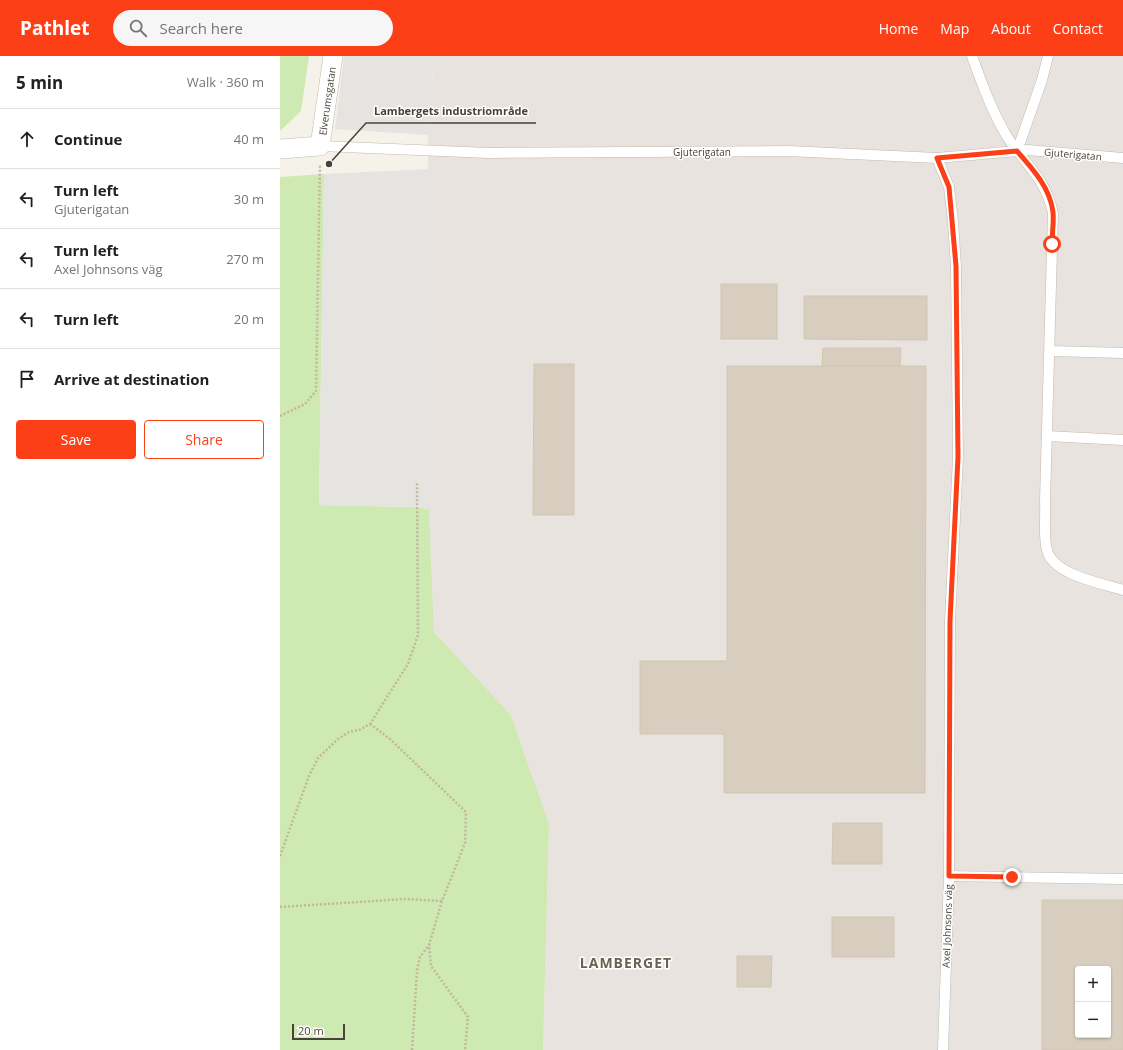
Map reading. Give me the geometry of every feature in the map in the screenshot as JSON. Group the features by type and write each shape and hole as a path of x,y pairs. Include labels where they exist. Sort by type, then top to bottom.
{"street":[{"name":"Elverumsgatan","path":"320,146 333,56"},
{"name":"Gjuterigatan","path":"280,149 320,146"}],"lane":[{"path":"972,56 995,116 1017,151 1034,171 1042,184 1050,200 1053,213 1047,436 1046,541 1049,558 1057,566 1071,573 1123,590"},
{"path":"1017,151 1042,80 1048,56"},
{"name":"Gjuterigatan","path":"320,146 488,153 788,151 937,158 1028,150 1123,158"},
{"name":"Axel Johnsons väg","path":"937,158 949,187 956,266 958,457 950,621 949,876 943,1050"},
{"path":"1050,351 1123,353"},
{"path":"1047,436 1123,440"},
{"path":"949,876 1123,879"}],"path":[{"path":"280,416 305,404 316,391 320,146"},
{"path":"280,856 309,776 318,758 338,739 349,732 359,730 370,724 408,664 418,634 416,597 417,483"},
{"path":"370,724 390,739 466,812 465,843 442,901 429,945 420,957 417,971 412,1050"},
{"path":"280,907 405,899 442,901"},
{"path":"429,945 431,966 468,1017 465,1050"}],"shaded area":[{"path":"344,56 434,56 428,135 335,129"},
{"path":"434,56 1123,56 1123,1050 543,1050 549,824 511,715 434,632 429,509 428,135"},
{"path":"429,169 429,509 414,507 319,505 324,174"}],"green space":[{"path":"280,56 309,56 301,111 280,131"},
{"path":"324,174 319,505 414,507 429,509 434,632 511,715 549,824 543,1050 280,1050 280,177"}],"building":[{"path":"721,284 777,284 777,339 721,339"},
{"path":"804,296 927,296 927,340 804,339"},
{"path":"823,348 901,348 900,366 822,366"},
{"path":"534,364 574,364 574,515 533,515"},
{"path":"727,366 926,366 925,793 724,793 724,734 640,734 640,661 727,661"},
{"path":"833,823 882,823 882,864 832,864"},
{"path":"1042,900 1123,900 1123,1050 1042,1050"},
{"path":"832,917 894,917 894,957 832,957"},
{"path":"737,956 772,956 771,987 737,987"}],"place":[{"name":"Lambergets industriområde","path":"329,164"}],"district":[{"name":"LAMBERGET","path":"626,962"}],"route":[{"path":"1012,877 949,876 950,621 958,457 956,266 949,187 937,158 1017,151 1034,171 1050,200 1053,213 1052,244"}]}
